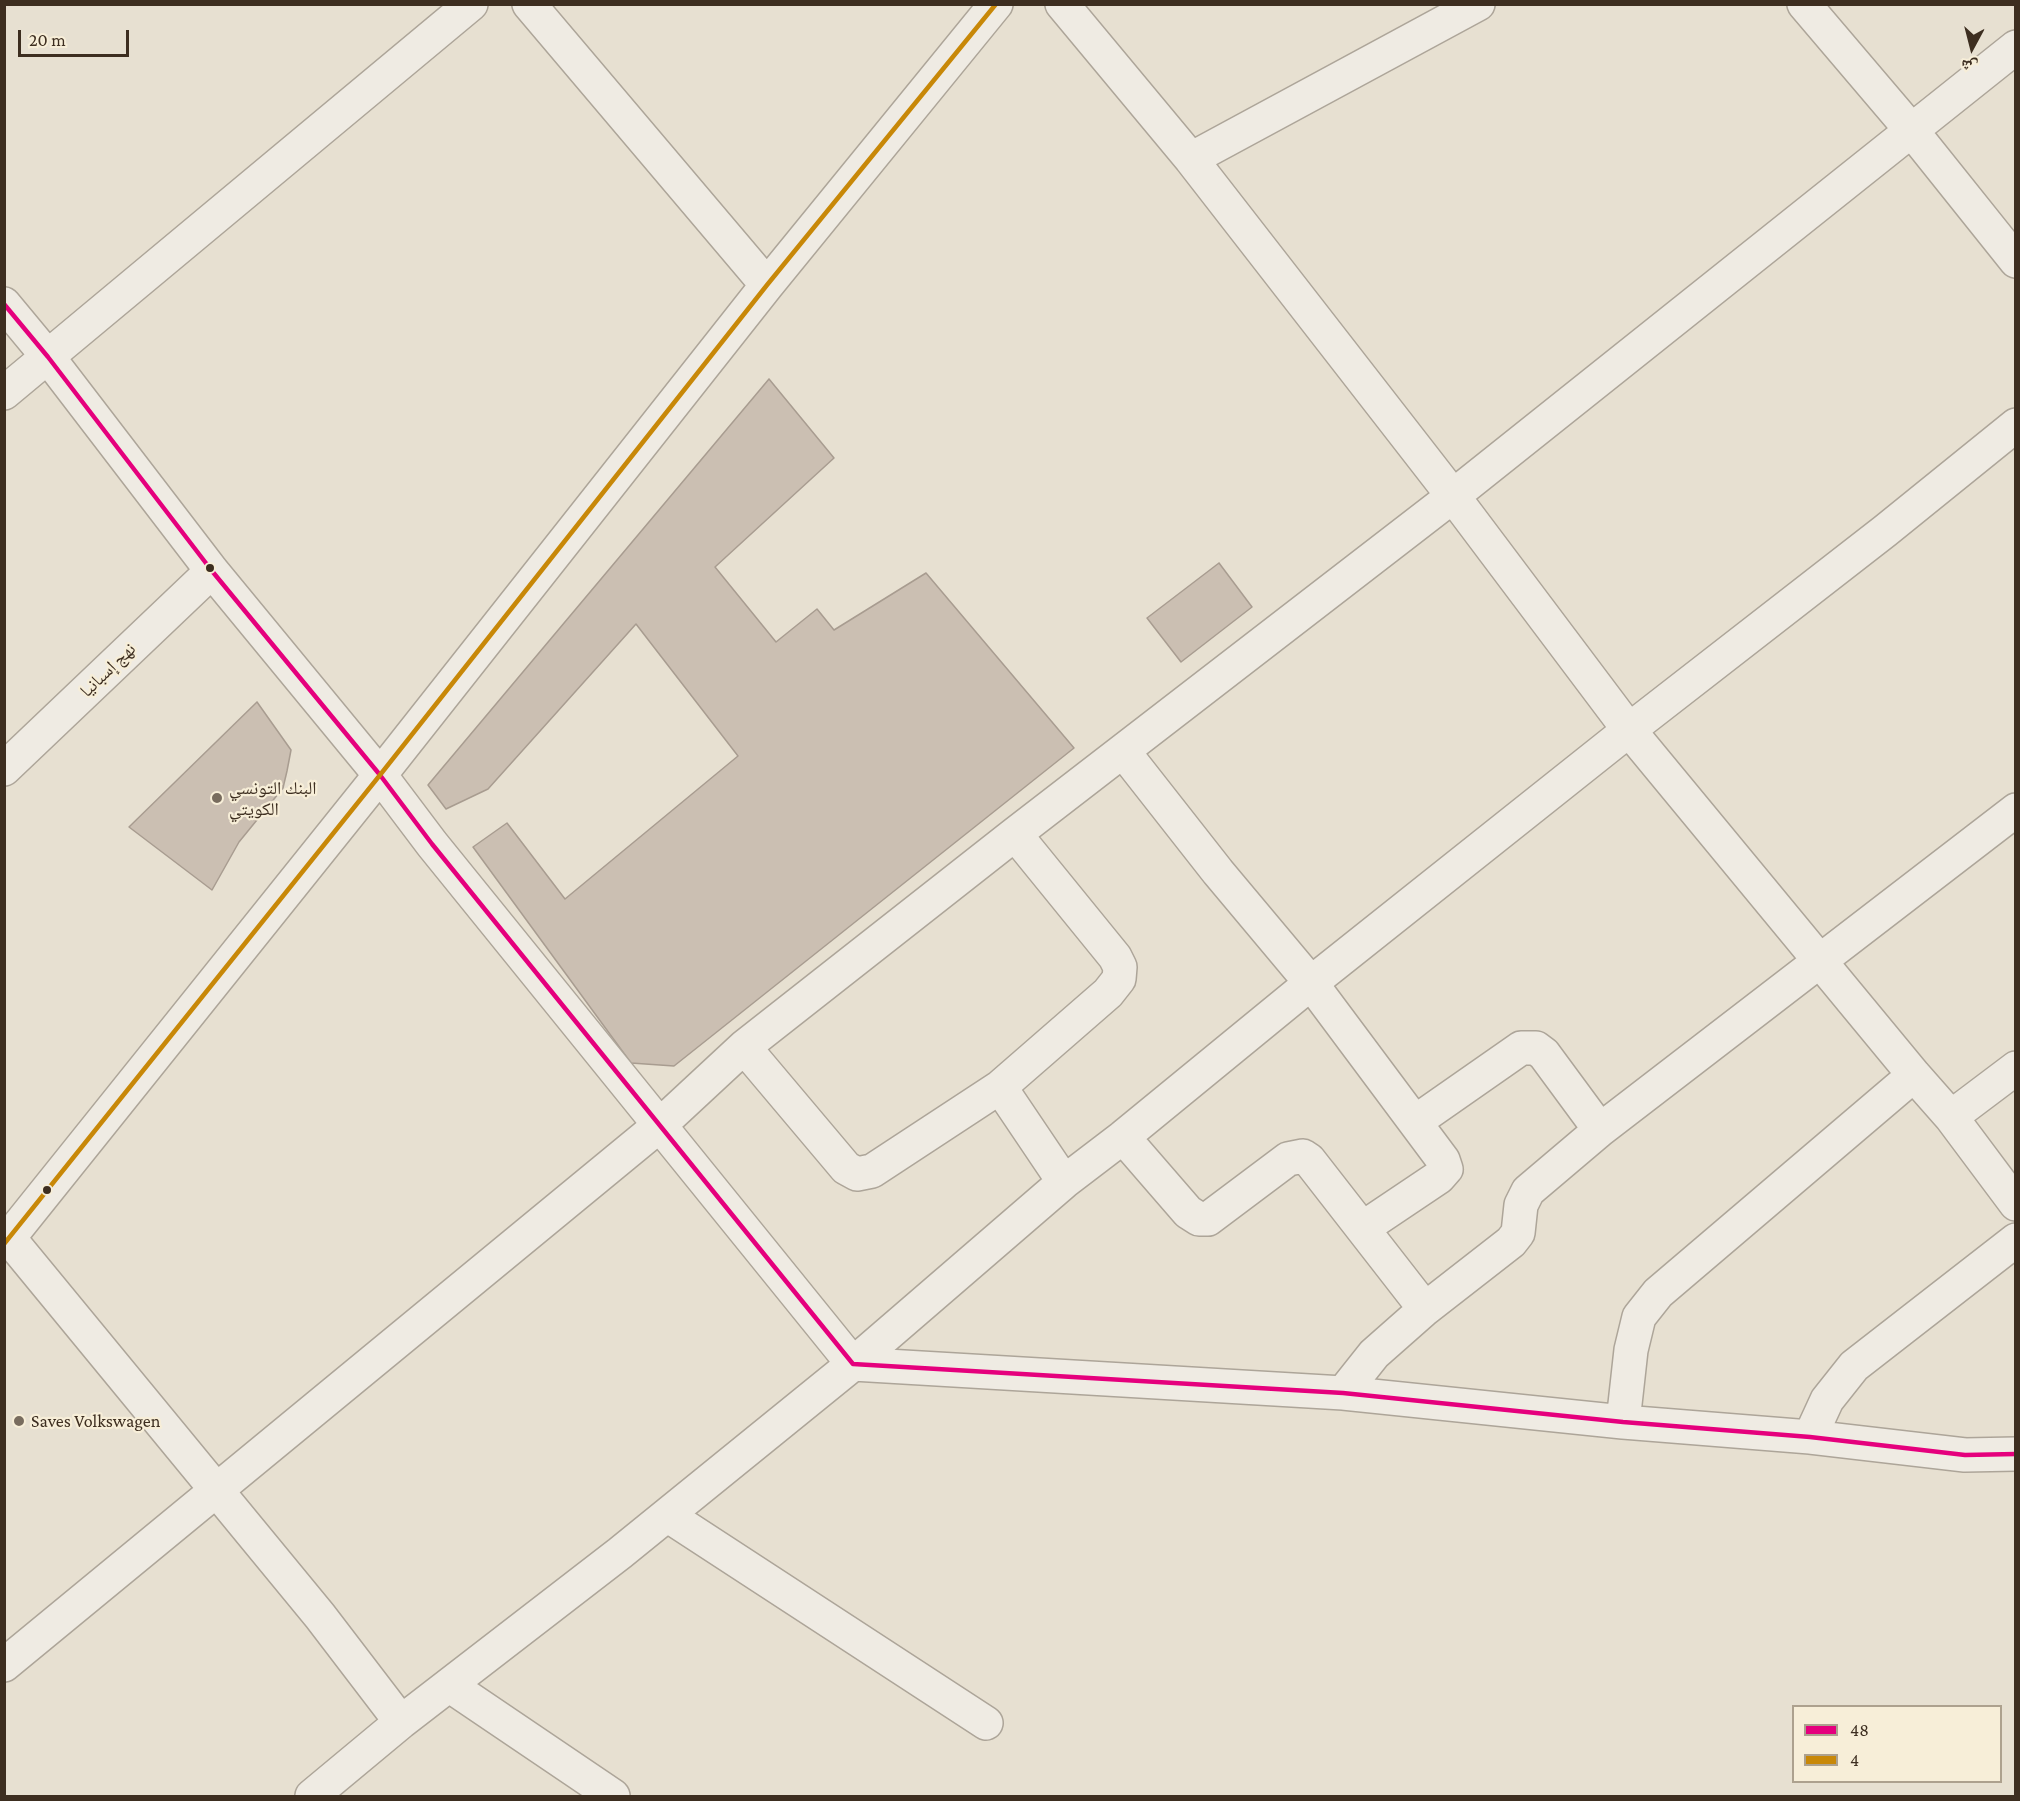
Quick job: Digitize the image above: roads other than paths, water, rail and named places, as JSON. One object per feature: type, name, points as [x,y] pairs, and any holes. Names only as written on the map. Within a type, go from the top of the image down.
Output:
[{"type":"street","points":[[4,393],[471,4]]},
{"type":"street","points":[[529,4],[767,285]]},
{"type":"street","points":[[400,1722],[320,1616],[6,1238],[380,775],[767,285],[996,4]]},
{"type":"street","points":[[1062,4],[1191,159],[1453,496],[1629,730],[1914,1076],[1951,1117],[2016,1204]]},
{"type":"street","points":[[1191,159],[1478,4]]},
{"type":"street","points":[[1804,4],[1912,131],[2016,261]]},
{"type":"street","points":[[4,1665],[660,1125],[744,1047],[1453,496],[2016,46]]},
{"type":"street","points":[[4,304],[48,357],[212,571],[380,775],[432,844],[853,1364],[1343,1393],[1623,1422],[1810,1437],[1965,1455],[2016,1454]]},
{"type":"street","points":[[312,1797],[400,1722],[668,1515],[853,1364],[1064,1182],[1123,1137],[1311,983],[1629,730],[1885,531],[2016,425]]},
{"type":"street","name":"نهج إسبانيا","points":[[4,769],[212,571]]},
{"type":"street","points":[[1123,751],[1218,872],[1311,983],[1443,1160],[1446,1169],[1439,1177],[1364,1228]]},
{"type":"street","points":[[1343,1393],[1374,1354],[1425,1309],[1511,1242],[1518,1233],[1521,1205],[1527,1191],[1600,1130],[2016,810]]},
{"type":"street","points":[[744,1047],[846,1168],[857,1174],[872,1171],[1000,1087],[1108,993],[1119,978],[1120,967],[1115,957],[1016,834]]},
{"type":"street","points":[[1414,1122],[1514,1052],[1521,1048],[1536,1048],[1544,1054],[1600,1130]]},
{"type":"street","points":[[1951,1117],[2016,1068]]},
{"type":"street","points":[[1623,1422],[1631,1350],[1639,1317],[1659,1293],[1914,1076]]},
{"type":"street","points":[[1000,1087],[1064,1182]]},
{"type":"street","points":[[1123,1137],[1188,1212],[1199,1220],[1208,1219],[1287,1159],[1303,1156],[1309,1160],[1364,1228],[1425,1309]]},
{"type":"street","points":[[1810,1437],[1827,1400],[1854,1366],[2016,1240]]},
{"type":"street","points":[[668,1515],[986,1723]]},
{"type":"street","points":[[449,1685],[613,1797]]},
{"type":"place","name":"البنك التونسي الكويتي","points":[[217,798]]},
{"type":"place","name":"Saves Volkswagen","points":[[19,1421]]}]
